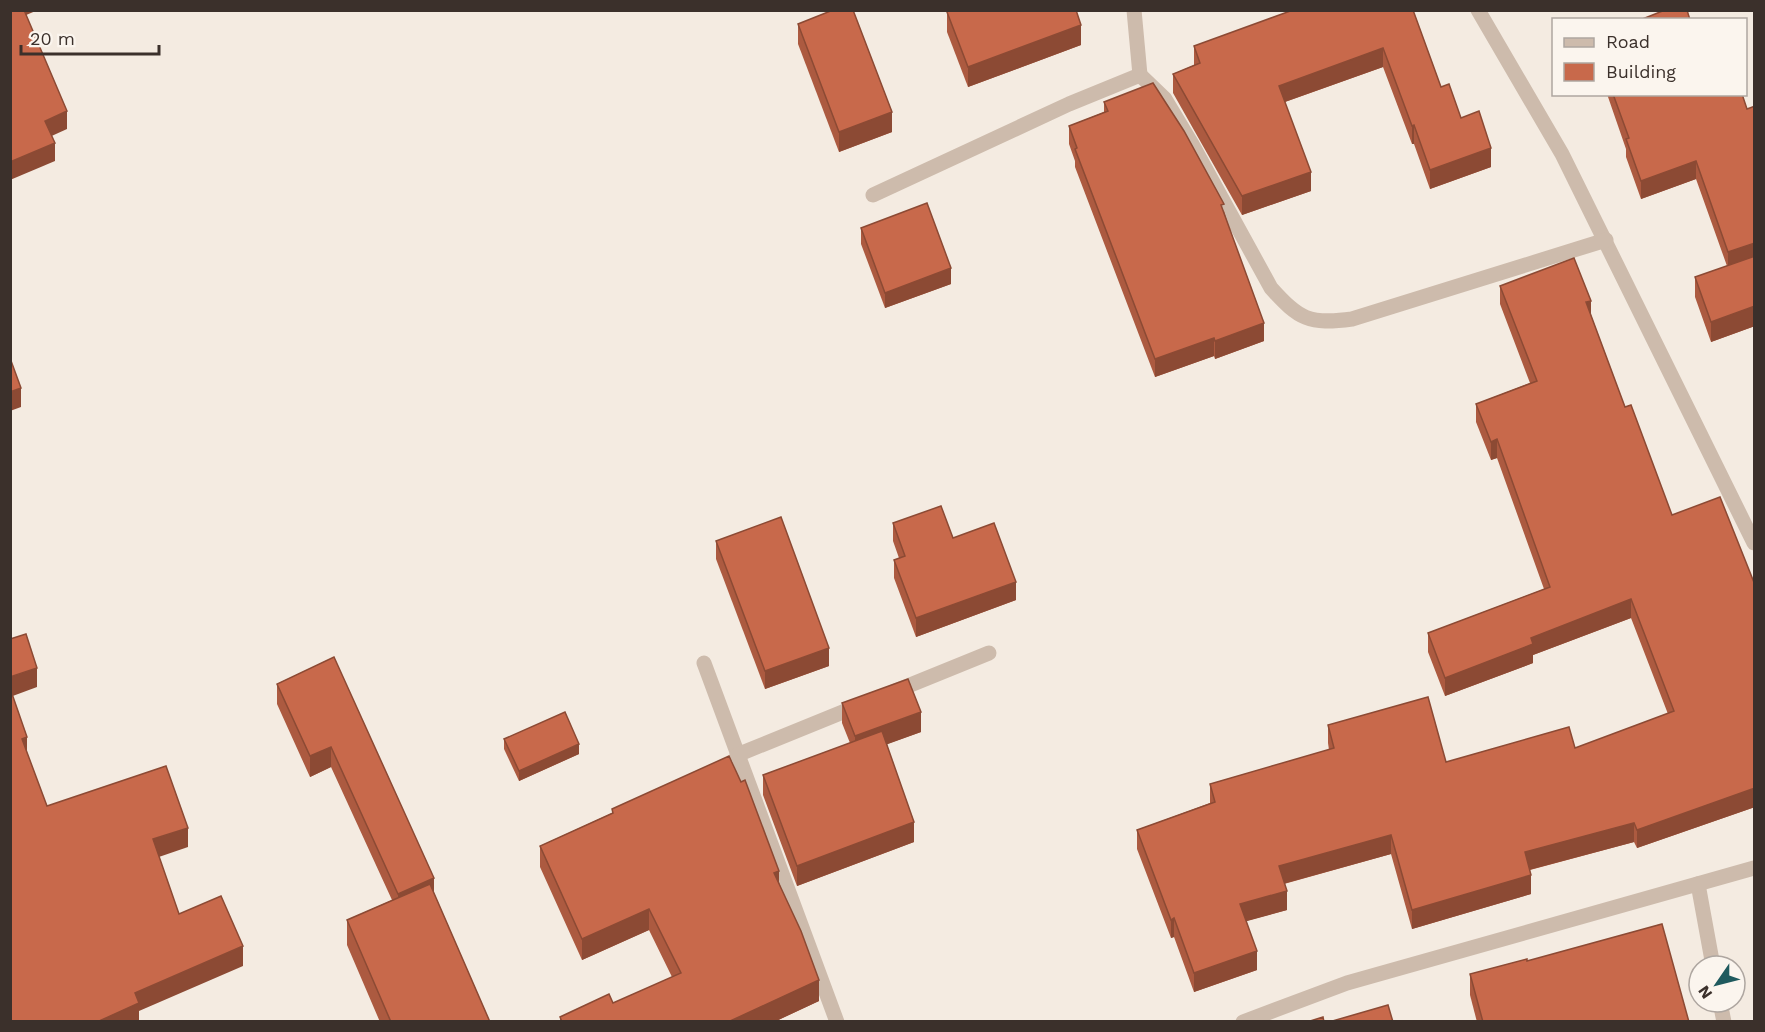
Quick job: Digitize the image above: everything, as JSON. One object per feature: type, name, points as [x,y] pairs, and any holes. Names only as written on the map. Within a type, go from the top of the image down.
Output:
[{"type":"street","points":[[1134,10],[1140,75],[1165,99],[1271,288],[1287,306],[1303,317],[1325,323],[1352,319],[1606,240]]},
{"type":"street","points":[[1479,10],[1562,154],[1755,543]]},
{"type":"street","points":[[873,195],[1069,104],[1140,75]]},
{"type":"street","points":[[737,755],[989,653]]},
{"type":"street","points":[[704,663],[837,1022]]},
{"type":"street","points":[[1248,1021],[1347,983],[1755,868]]},
{"type":"street","points":[[1698,884],[1711,954]]},
{"type":"building","points":[[10,10],[24,10],[67,111],[45,121],[55,143],[10,162]]},
{"type":"building","points":[[833,10],[853,10],[892,112],[839,132],[798,24]]},
{"type":"building","points":[[950,10],[1076,10],[1081,25],[968,67],[947,12]]},
{"type":"building","points":[[1293,10],[1413,10],[1441,87],[1449,84],[1461,118],[1479,111],[1491,148],[1430,170],[1383,48],[1279,86],[1311,172],[1242,196],[1173,74],[1200,63],[1194,46]]},
{"type":"building","points":[[1665,10],[1687,10],[1689,18],[1645,18]]},
{"type":"building","points":[[1153,83],[1184,131],[1224,204],[1221,205],[1264,323],[1155,359],[1075,149],[1077,148],[1069,126],[1108,111],[1104,102]]},
{"type":"building","points":[[1614,96],[1743,96],[1747,109],[1755,106],[1755,243],[1728,252],[1696,161],[1641,181],[1626,139],[1629,138]]},
{"type":"building","points":[[927,203],[951,268],[885,293],[861,228]]},
{"type":"building","points":[[1755,256],[1755,306],[1711,322],[1695,277]]},
{"type":"building","points":[[1574,258],[1591,301],[1586,302],[1625,407],[1631,405],[1672,515],[1720,497],[1755,585],[1755,788],[1637,830],[1634,823],[1525,852],[1531,875],[1412,910],[1391,835],[1279,866],[1287,891],[1240,904],[1257,951],[1194,973],[1137,830],[1215,802],[1210,784],[1334,748],[1328,725],[1428,697],[1446,762],[1569,727],[1575,748],[1674,711],[1631,599],[1531,638],[1533,644],[1445,678],[1428,633],[1550,587],[1497,439],[1491,442],[1476,404],[1537,381],[1500,286]]},
{"type":"building","points":[[10,358],[21,388],[10,392]]},
{"type":"building","points":[[941,506],[953,538],[994,523],[1016,582],[916,618],[894,560],[905,556],[893,523]]},
{"type":"building","points":[[781,517],[829,648],[765,671],[716,541]]},
{"type":"building","points":[[26,634],[37,668],[10,677],[10,639]]},
{"type":"building","points":[[334,657],[434,878],[398,894],[331,747],[310,756],[277,684]]},
{"type":"building","points":[[908,679],[921,712],[855,736],[842,703]]},
{"type":"building","points":[[10,688],[27,737],[22,739],[47,806],[166,766],[188,828],[153,839],[179,914],[221,896],[243,946],[135,993],[139,1003],[97,1022],[10,1022]]},
{"type":"building","points":[[565,712],[579,744],[519,771],[504,739]]},
{"type":"building","points":[[882,731],[914,822],[797,866],[763,775]]},
{"type":"building","points":[[729,756],[741,782],[745,780],[779,871],[774,873],[801,931],[819,980],[728,1022],[562,1022],[560,1017],[609,994],[613,1003],[681,973],[649,909],[582,939],[540,846],[613,813],[612,809]]},
{"type":"building","points":[[430,884],[490,1022],[391,1022],[347,920]]},
{"type":"building","points":[[1662,924],[1689,1022],[1483,1022],[1470,974]]},
{"type":"building","points":[[1388,1005],[1393,1022],[1329,1022]]},
{"type":"building","points":[[1323,1017],[1324,1022],[1307,1022]]}]
